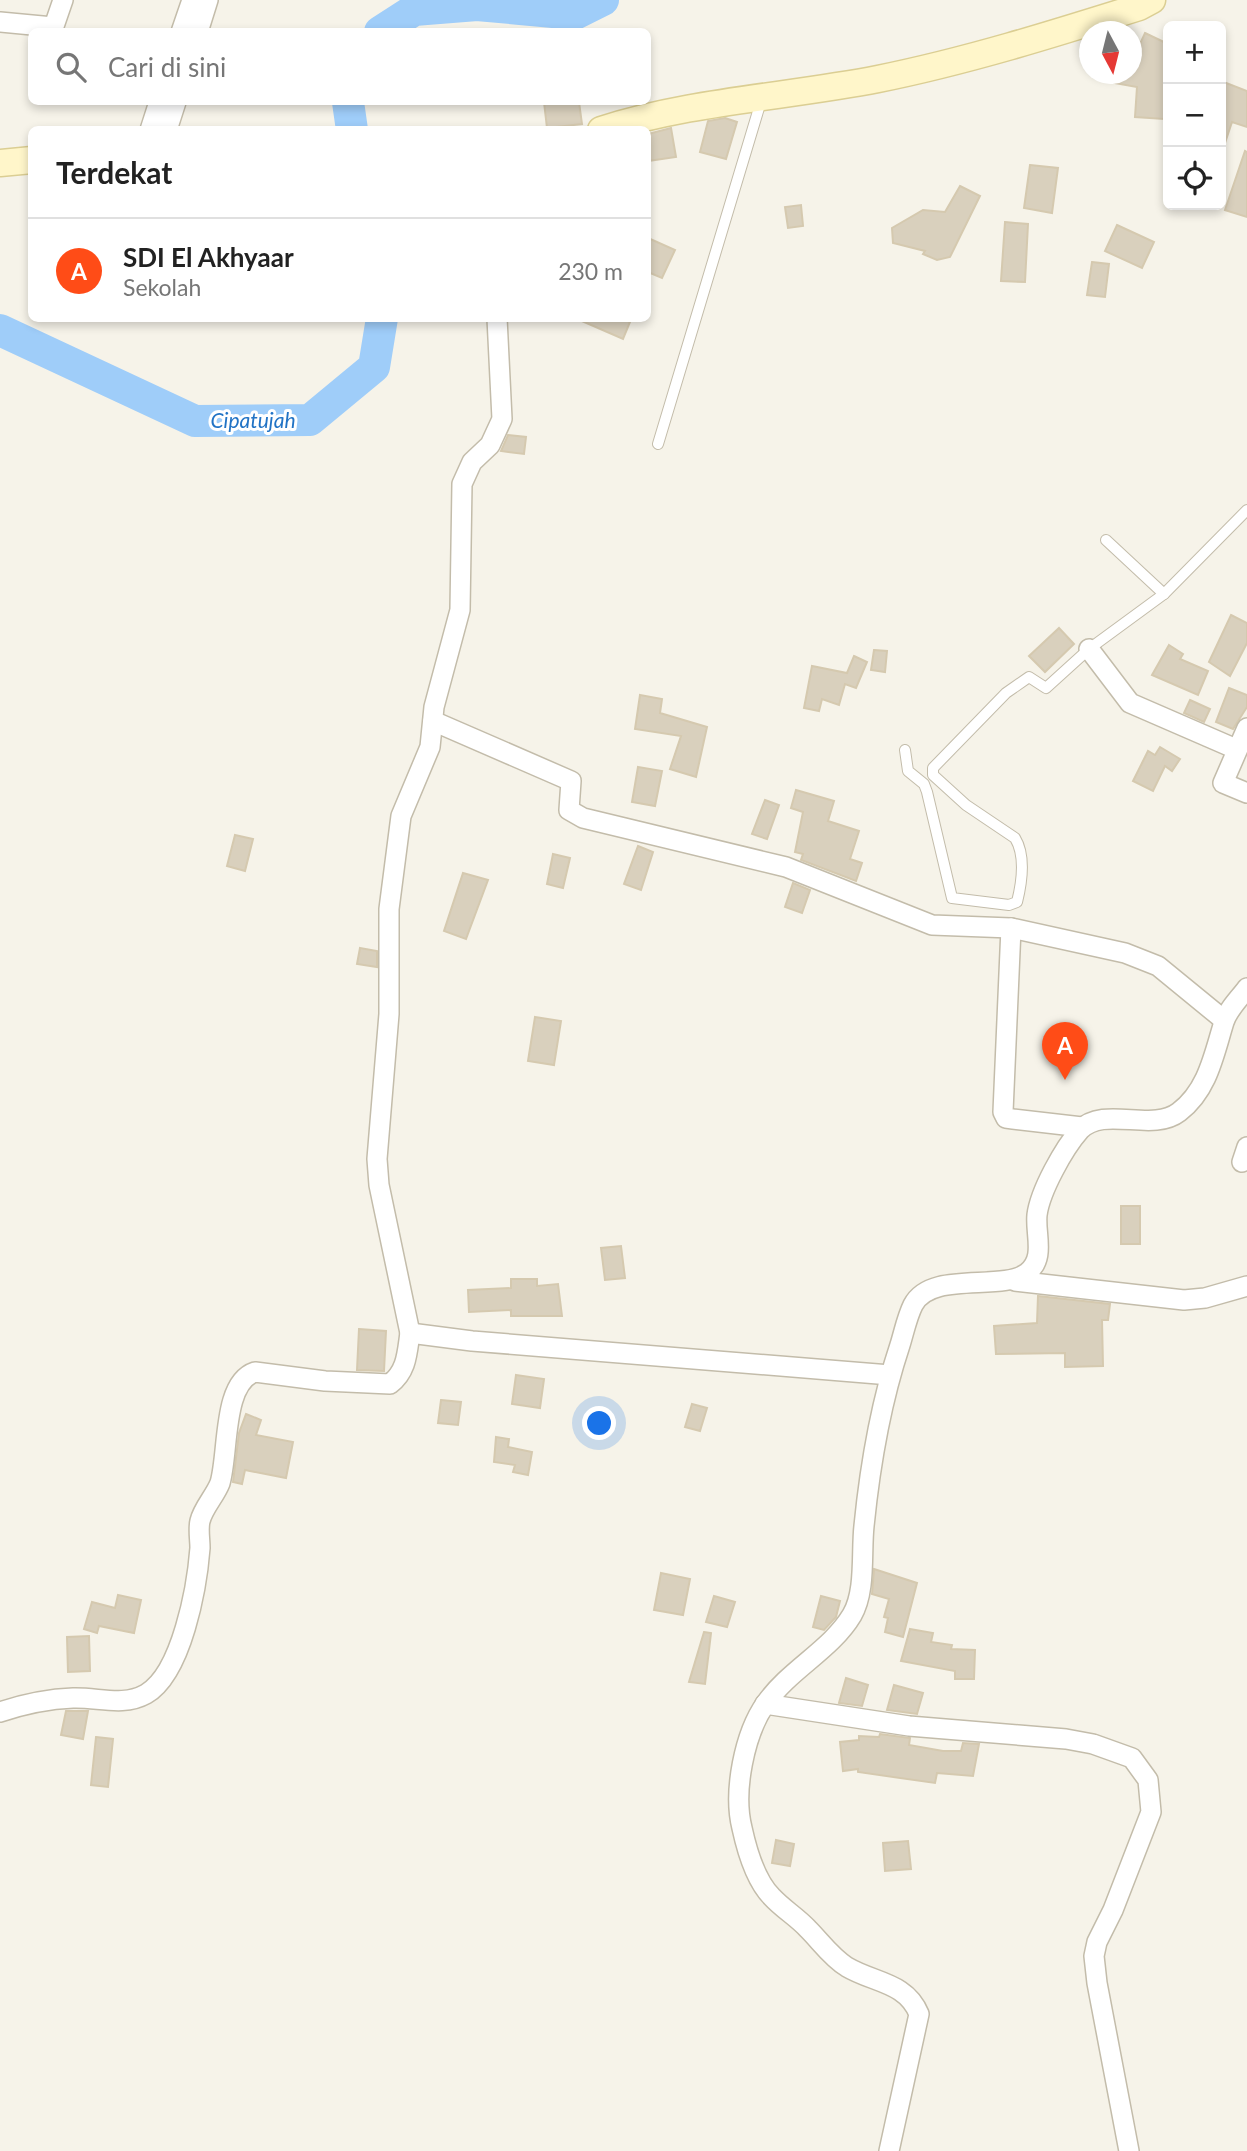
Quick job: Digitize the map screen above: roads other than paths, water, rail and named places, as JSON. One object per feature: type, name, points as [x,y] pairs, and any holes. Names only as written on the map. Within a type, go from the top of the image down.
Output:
[{"type":"street","points":[[53,28],[62,0]]},
{"type":"street","points":[[182,28],[191,0]]},
{"type":"street","points":[[199,28],[208,0]]},
{"type":"street","points":[[617,126],[684,109],[877,79],[990,54],[1139,7],[1152,0]]},
{"type":"street","points":[[0,22],[45,28]]},
{"type":"street","points":[[151,126],[158,105]]},
{"type":"street","points":[[168,126],[175,105]]},
{"type":"street","points":[[0,163],[28,160]]},
{"type":"street","points":[[0,1712],[28,1703],[72,1698],[119,1702],[147,1693],[167,1674],[181,1647],[200,1549],[200,1520],[221,1478],[238,1383],[246,1376],[255,1372],[326,1381],[390,1384],[400,1376],[406,1361],[410,1333],[379,1185],[378,1127],[389,1014],[392,945],[389,909],[401,816],[430,747],[433,721],[460,610],[462,484],[471,462],[490,445],[502,419],[497,322]]},
{"type":"street","points":[[1089,649],[1130,703],[1236,749]]},
{"type":"street","points":[[433,721],[571,781],[569,810],[583,818],[786,867],[932,925],[1011,928],[1125,953],[1158,966],[1224,1020]]},
{"type":"street","points":[[1247,728],[1223,783],[1247,793]]},
{"type":"street","points":[[1011,928],[1003,1112],[1006,1118],[1082,1127],[1108,1119],[1168,1119],[1181,1111],[1206,1078],[1220,1041],[1224,1020],[1247,988]]},
{"type":"street","points":[[1015,1281],[1032,1270],[1039,1255],[1037,1214],[1053,1171],[1082,1127]]},
{"type":"street","points":[[889,2151],[919,2014],[907,1993],[858,1973],[837,1960],[793,1913],[769,1894],[757,1871],[742,1829],[737,1794],[750,1742],[765,1704],[837,1635],[856,1607],[866,1507],[890,1375],[912,1306],[919,1296],[976,1280],[1015,1281],[1184,1300],[1205,1298],[1247,1286]]},
{"type":"street","points":[[410,1333],[472,1341],[890,1375]]},
{"type":"street","points":[[765,1704],[909,1726],[1066,1739],[1093,1744],[1132,1758],[1141,1769],[1148,1780],[1151,1812],[1094,1955],[1129,2151]]},
{"type":"lane","points":[[658,444],[762,98]]},
{"type":"lane","points":[[905,750],[908,771],[924,784],[927,792],[952,898],[1009,905],[1017,902],[1022,862],[1020,846],[1015,838],[966,805],[933,775],[933,768],[1006,693],[1029,677],[1046,688],[1089,649],[1164,594],[1247,510]]},
{"type":"lane","points":[[1106,541],[1164,594]]},
{"type":"waterway","name":"Cipatujah","points":[[386,28],[414,10],[477,5],[575,14],[603,0]]},
{"type":"waterway","name":"Cipatujah","points":[[348,105],[351,126]]},
{"type":"waterway","name":"Cipatujah","points":[[0,330],[195,421],[310,420],[374,367],[381,322]]},
{"type":"place","name":"SDI El Akhyaar","points":[[1065,1080]]}]
